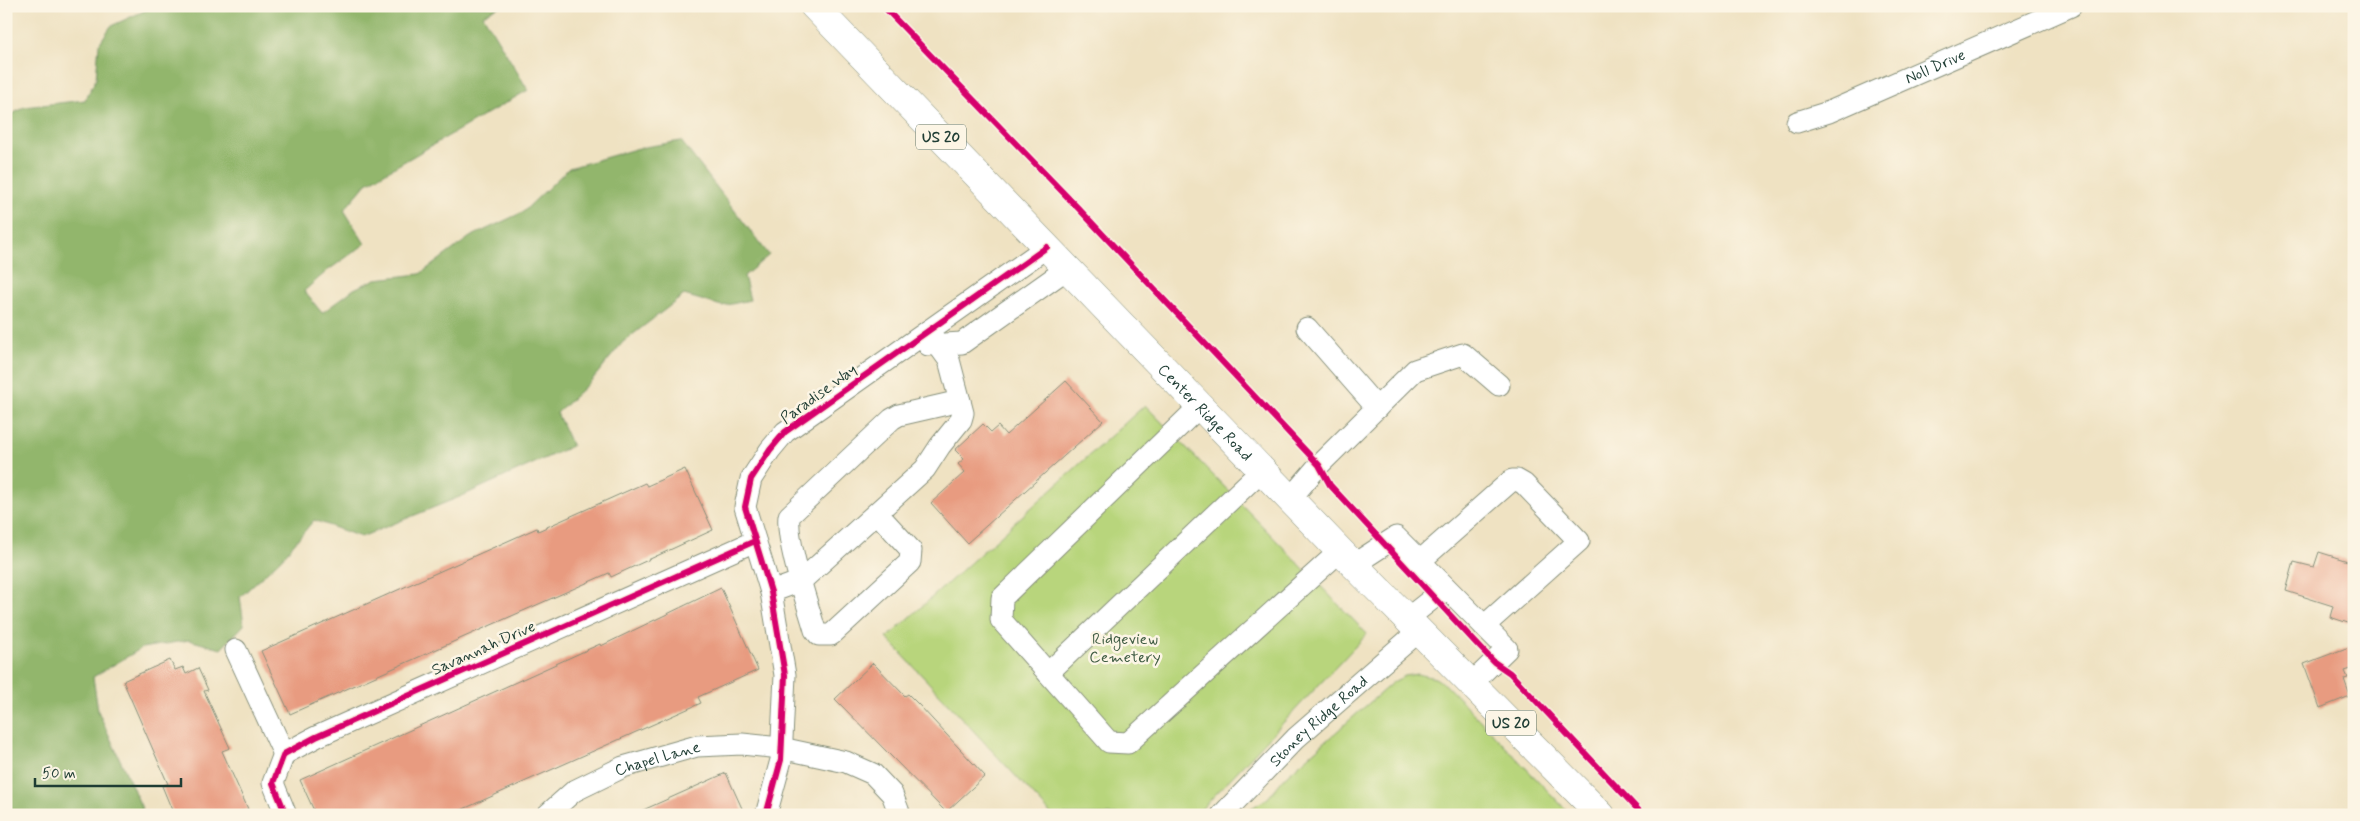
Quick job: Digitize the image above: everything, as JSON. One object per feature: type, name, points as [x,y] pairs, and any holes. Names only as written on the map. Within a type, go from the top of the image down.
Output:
[{"type":"main road","name":"Center Ridge Road","points":[[814,6],[1346,558],[1414,624],[1601,815]]},
{"type":"street","name":"Noll Drive","points":[[1797,122],[1829,112],[2071,6]]},
{"type":"street","name":"Paradise Way","points":[[766,815],[781,760],[785,675],[771,592],[746,507],[751,479],[770,450],[785,432],[905,347],[934,338],[1047,247]]},
{"type":"street","points":[[934,338],[962,343],[1068,268]]},
{"type":"street","points":[[1307,328],[1377,408]]},
{"type":"street","points":[[771,592],[802,581],[931,462],[940,446],[962,420],[963,412],[949,360],[934,338]]},
{"type":"street","points":[[1290,499],[1319,465],[1415,370],[1463,354],[1499,385]]},
{"type":"street","points":[[877,513],[911,550],[910,562],[830,635],[819,635],[815,630],[789,530],[789,516],[793,510],[892,419],[899,415],[960,400]]},
{"type":"street","points":[[1200,406],[1002,598],[1001,620],[1109,742],[1128,742],[1346,558],[1396,537],[1507,649],[1472,683]]},
{"type":"street","points":[[1048,673],[1262,470]]},
{"type":"street","points":[[1420,561],[1512,480],[1518,480],[1524,484],[1579,541],[1484,626]]},
{"type":"street","name":"Savannah Drive","points":[[284,754],[316,737],[755,541]]},
{"type":"street","name":"Stoney Ridge Road","points":[[1222,815],[1296,738],[1414,624],[1446,588]]},
{"type":"street","points":[[236,650],[284,754],[272,783],[286,815]]},
{"type":"street","name":"Chapel Lane","points":[[547,815],[574,791],[623,767],[697,746],[742,744],[782,748],[846,762],[873,774],[892,794],[900,815]]},
{"type":"green space","points":[[155,6],[500,6],[483,15],[528,90],[367,183],[344,210],[365,244],[327,271],[304,291],[322,313],[354,289],[376,279],[420,274],[470,237],[523,212],[569,168],[639,148],[681,141],[769,255],[744,276],[750,300],[722,306],[684,295],[623,342],[592,380],[557,413],[572,446],[462,496],[361,537],[314,520],[281,559],[240,597],[244,625],[221,649],[189,640],[142,648],[93,677],[98,711],[145,815],[6,815],[6,118],[24,107],[85,100],[96,79],[99,44],[111,26]]},
{"type":"green space","name":"Ridgeview Cemetery","points":[[1145,405],[1367,634],[1196,815],[1052,815],[887,638]]},
{"type":"green space","points":[[1417,674],[1435,678],[1446,685],[1571,815],[1240,815],[1268,798],[1285,777],[1393,682],[1405,676]]},
{"type":"building","points":[[1066,381],[1103,421],[967,543],[931,503],[965,472],[958,464],[964,459],[955,450],[983,424],[991,432],[998,426],[1006,435]]},
{"type":"building","points":[[685,469],[713,530],[611,577],[609,573],[290,714],[261,651],[537,528],[538,531],[645,483],[647,486]]},
{"type":"building","points":[[2319,552],[2354,563],[2354,614],[2351,613],[2348,623],[2330,617],[2333,606],[2286,591],[2294,562],[2314,567]]},
{"type":"building","points":[[721,588],[758,670],[698,697],[701,703],[450,815],[316,815],[300,780],[600,644],[601,646]]},
{"type":"building","points":[[2349,647],[2354,658],[2354,668],[2345,671],[2348,678],[2344,679],[2350,696],[2320,708],[2304,664]]},
{"type":"building","points":[[170,660],[175,670],[183,667],[186,674],[198,668],[208,690],[204,691],[230,748],[222,751],[248,809],[234,815],[174,815],[162,786],[168,784],[123,681]]},
{"type":"building","points":[[873,663],[905,696],[908,694],[920,706],[985,776],[946,812],[835,699]]},
{"type":"building","points":[[726,773],[745,815],[632,815]]},
{"type":"cycle path","points":[[883,6],[1079,209],[1319,465],[1330,485],[1475,642],[1494,662],[1510,673],[1643,815]]},
{"type":"cycle path","points":[[766,815],[781,760],[785,675],[771,592],[745,507],[751,479],[770,450],[785,432],[1047,247]]},
{"type":"cycle path","points":[[286,815],[273,783],[284,754],[316,737],[755,541]]}]
